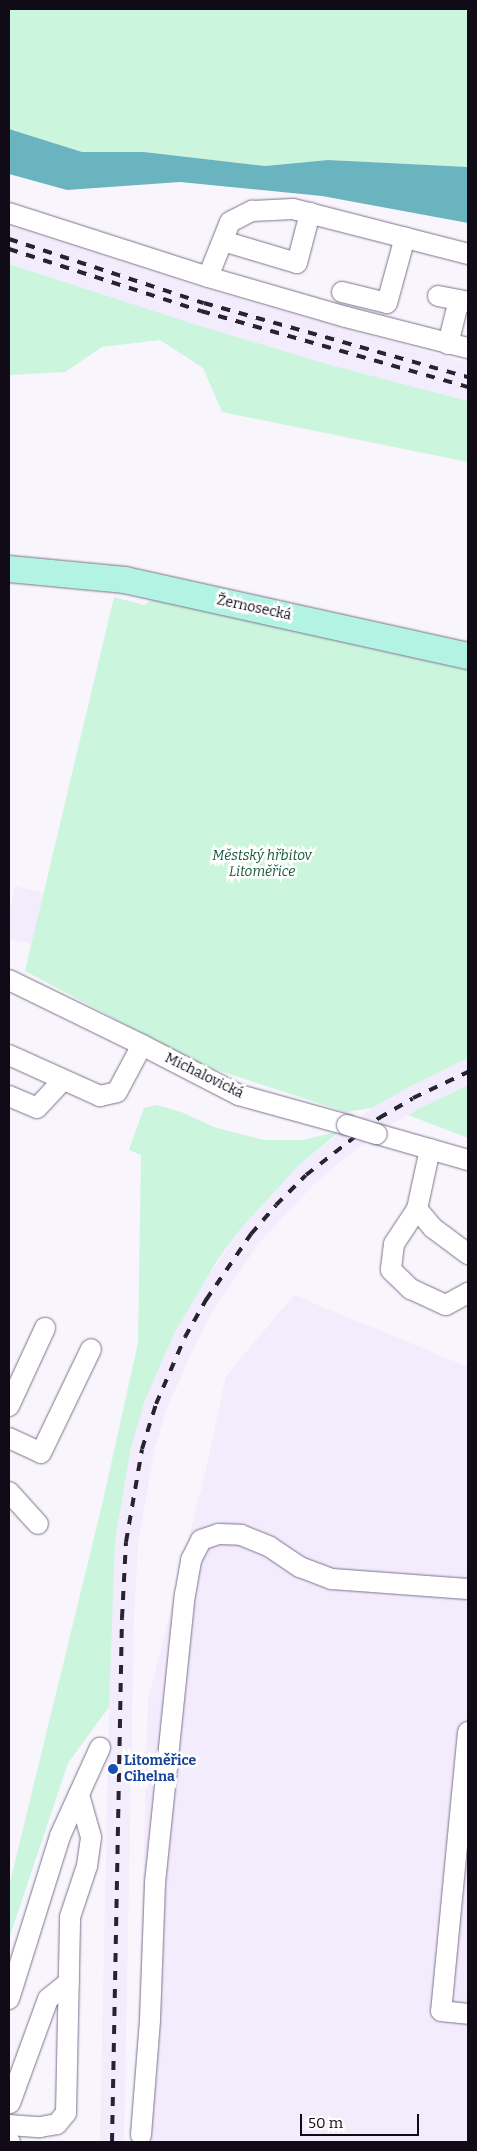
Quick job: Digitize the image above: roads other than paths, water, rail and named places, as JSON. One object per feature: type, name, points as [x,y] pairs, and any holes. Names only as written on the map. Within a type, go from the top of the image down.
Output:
[{"type":"main road","name":"Žernosecká","points":[[9,569],[38,570],[125,580],[468,656]]},
{"type":"street","points":[[208,277],[230,222],[252,211],[294,209],[468,254]]},
{"type":"street","points":[[9,213],[208,277],[468,348]]},
{"type":"street","points":[[223,241],[296,263],[310,213]]},
{"type":"street","points":[[342,292],[387,303],[404,237]]},
{"type":"street","points":[[438,296],[464,301],[448,344]]},
{"type":"street","name":"Michalovická","points":[[9,980],[239,1095],[468,1160]]},
{"type":"street","points":[[9,1055],[100,1096],[117,1092],[142,1045]]},
{"type":"street","points":[[9,1096],[37,1108],[63,1080]]},
{"type":"street","points":[[430,1150],[417,1209],[394,1244],[391,1270],[411,1289],[446,1305],[468,1292]]},
{"type":"street","points":[[417,1209],[433,1228],[468,1254]]},
{"type":"street","points":[[9,1406],[45,1328]]},
{"type":"street","points":[[9,1438],[40,1453],[91,1349]]},
{"type":"street","points":[[9,1492],[38,1524]]},
{"type":"street","points":[[141,2135],[150,2020],[155,1883],[185,1594],[191,1560],[201,1540],[218,1534],[240,1535],[270,1547],[300,1566],[332,1579],[468,1589]]},
{"type":"street","points":[[468,1732],[441,2011],[468,2014]]},
{"type":"street","points":[[9,1999],[60,1836],[100,1748]]},
{"type":"street","points":[[9,2125],[40,2128],[57,2124],[66,2113],[70,1917],[87,1866],[91,1837],[79,1795]]},
{"type":"street","points":[[10,2103],[48,1999],[69,1982]]},
{"type":"water","points":[[9,129],[82,152],[144,152],[265,166],[328,160],[468,167],[468,223],[322,196],[180,182],[67,190],[9,174]]},
{"type":"railway","points":[[9,239],[204,303],[468,377]]},
{"type":"railway","points":[[9,249],[201,311],[468,387]]},
{"type":"railway","points":[[112,2142],[122,1618],[126,1542],[142,1449],[156,1404],[185,1337],[206,1300],[251,1234],[276,1205],[306,1175],[379,1118],[413,1098],[468,1072]]},
{"type":"place","name":"Litoměřice Cihelna","points":[[113,1769]]},
{"type":"park label","name":"Městský hřbitov Litoměřice","points":[[262,864]]}]
